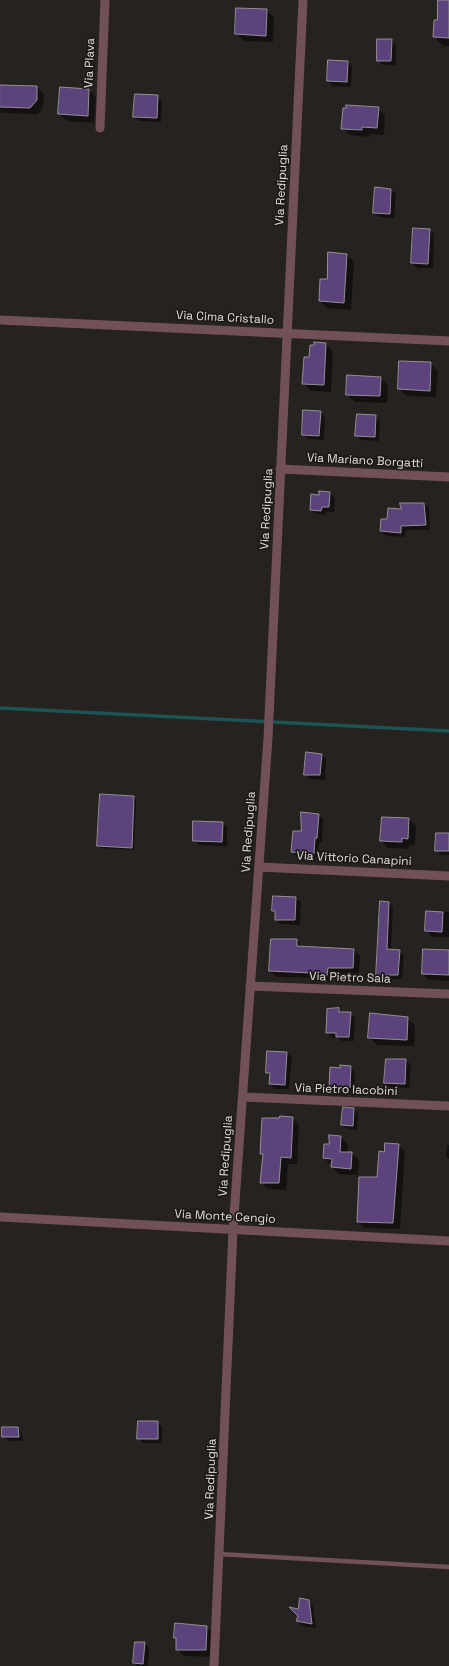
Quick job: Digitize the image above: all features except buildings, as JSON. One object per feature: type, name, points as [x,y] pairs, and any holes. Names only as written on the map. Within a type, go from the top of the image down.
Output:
[{"type":"street","name":"Via Plava","points":[[100,128],[105,0]]},
{"type":"street","name":"Via Redipuglia","points":[[214,1666],[233,1230],[268,738],[303,0]]},
{"type":"street","name":"Via Cima Cristallo","points":[[0,320],[449,341]]},
{"type":"street","name":"Via Mariano Borgatti","points":[[280,469],[449,477]]},
{"type":"street","name":"Via Vittorio Canapini","points":[[259,867],[449,876]]},
{"type":"street","name":"Via Pietro Sala","points":[[250,986],[449,994]]},
{"type":"street","name":"Via Pietro Iacobini","points":[[242,1097],[449,1106]]},
{"type":"street","name":"Via Monte Cengio","points":[[0,1217],[449,1241]]},
{"type":"lane","points":[[219,1554],[449,1567]]},
{"type":"waterway","points":[[0,708],[449,731]]}]
